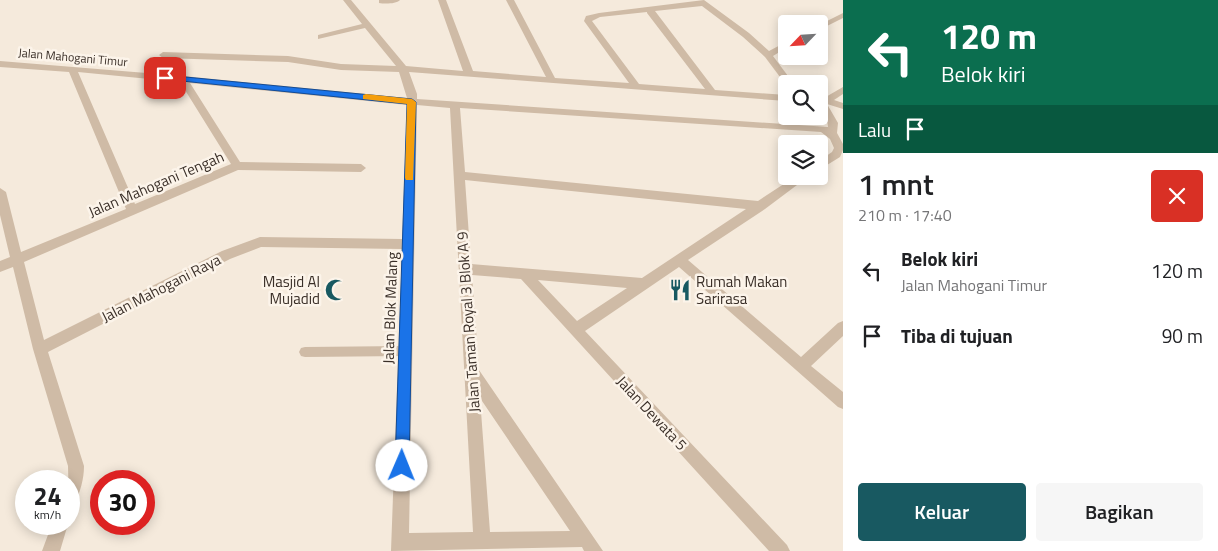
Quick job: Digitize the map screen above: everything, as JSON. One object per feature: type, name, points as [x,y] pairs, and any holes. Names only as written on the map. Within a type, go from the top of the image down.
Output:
[{"type":"street","points":[[347,0],[405,73]]},
{"type":"street","points":[[382,2],[396,0]]},
{"type":"street","points":[[442,0],[470,74]]},
{"type":"street","points":[[510,0],[552,80]]},
{"type":"street","points":[[637,88],[588,21],[592,16],[701,2],[746,35],[768,55],[783,75]]},
{"type":"street","points":[[650,10],[712,92]]},
{"type":"street","points":[[828,23],[843,15]]},
{"type":"street","points":[[321,36],[368,25]]},
{"type":"street","points":[[768,55],[778,49]]},
{"type":"street","points":[[162,55],[288,60],[405,73],[470,74],[778,97]]},
{"type":"street","name":"Jalan Mahogani Timur","points":[[0,64],[412,98],[455,104],[816,128],[832,133]]},
{"type":"street","points":[[72,69],[132,210]]},
{"type":"street","name":"Jalan Blok Malang","points":[[400,546],[412,98],[405,73]]},
{"type":"street","points":[[183,79],[237,166]]},
{"type":"street","points":[[828,99],[843,90]]},
{"type":"street","points":[[828,103],[843,106]]},
{"type":"street","name":"Jalan Taman Royal 3 Blok A 9","points":[[455,104],[482,540]]},
{"type":"street","points":[[828,114],[831,120],[832,133],[838,140],[840,148],[836,154],[828,160]]},
{"type":"street","name":"Jalan Mahogani Tengah","points":[[0,267],[237,166],[361,168]]},
{"type":"street","points":[[459,175],[761,206]]},
{"type":"street","points":[[575,330],[791,185]]},
{"type":"street","points":[[0,192],[40,350],[76,470]]},
{"type":"street","name":"Jalan Mahogani Raya","points":[[40,350],[226,254],[260,242],[408,244]]},
{"type":"street","points":[[679,260],[843,402]]},
{"type":"street","points":[[465,270],[645,284]]},
{"type":"street","name":"Jalan Dewata 5","points":[[524,274],[781,551]]},
{"type":"street","points":[[801,366],[843,327]]},
{"type":"street","points":[[472,373],[589,545]]},
{"type":"street","points":[[51,551],[56,535]]},
{"type":"street","points":[[400,546],[482,540],[589,545]]},
{"type":"lane","points":[[304,352],[405,351]]},
{"type":"slow traffic","points":[[366,97],[412,102],[410,178]]},
{"type":"place","name":"Masjid Al Mujadid","points":[[336,290]]},
{"type":"place","name":"Rumah Makan Sarirasa","points":[[680,290]]},
{"type":"route","points":[[165,78],[412,102],[402,466]]}]
